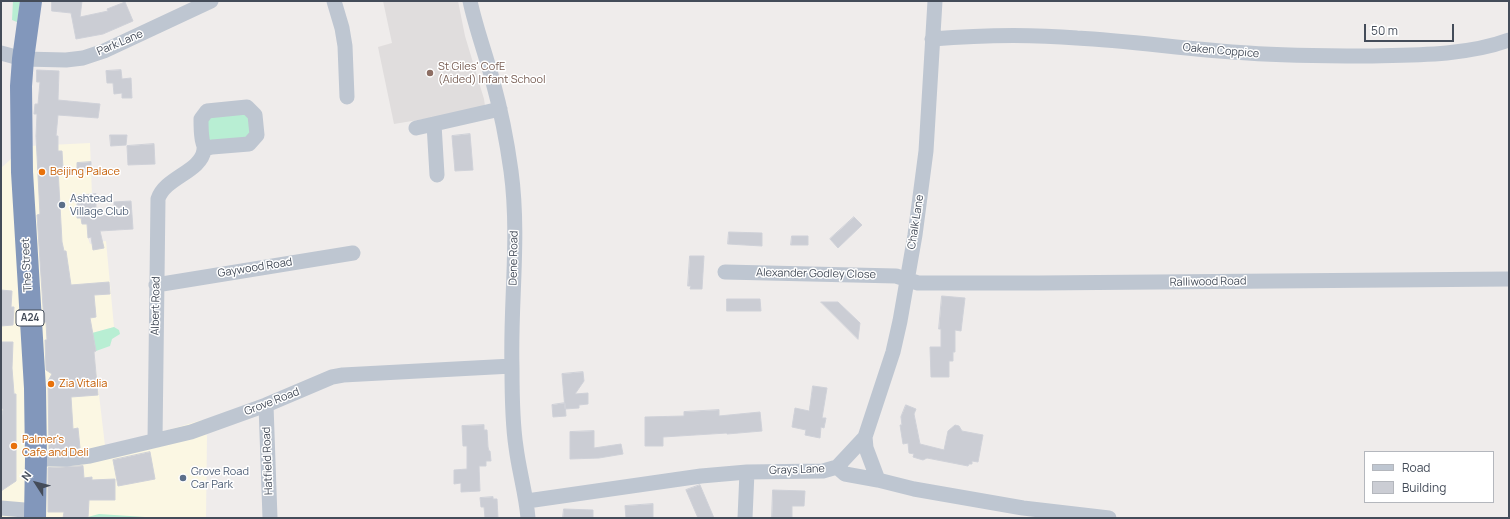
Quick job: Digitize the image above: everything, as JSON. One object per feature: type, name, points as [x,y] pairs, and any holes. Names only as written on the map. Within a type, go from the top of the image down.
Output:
[{"type":"highway","name":"A24","points":[[23,59],[31,1]]},
{"type":"highway","name":"The Street","points":[[23,59],[21,86],[22,172],[35,388],[36,514]]},
{"type":"street","name":"Park Lane","points":[[1,53],[23,59],[66,60],[90,56],[104,51],[211,1]]},
{"type":"street","points":[[334,1],[342,28],[345,46],[347,97]]},
{"type":"street","name":"Dene Road","points":[[470,1],[476,26],[494,83],[511,171],[514,241],[512,366],[515,445],[527,501],[528,518]]},
{"type":"street","name":"Chalk Lane","points":[[837,467],[865,437],[893,352],[900,321],[915,235],[926,151],[935,1]]},
{"type":"street","name":"Oaken Coppice","points":[[932,38],[1026,36],[1077,38],[1247,53],[1315,56],[1382,56],[1450,52],[1497,44],[1509,40]]},
{"type":"street","points":[[416,128],[500,108]]},
{"type":"street","points":[[434,124],[437,175]]},
{"type":"street","name":"Albert Road","points":[[155,440],[158,199],[163,188],[196,165],[201,158],[204,149]]},
{"type":"street","name":"Gaywood Road","points":[[156,285],[353,253]]},
{"type":"street","name":"Alexander Godley Close","points":[[725,272],[896,276],[906,280]]},
{"type":"street","name":"Ralliwood Road","points":[[906,280],[918,283],[1039,284],[1509,279]]},
{"type":"street","name":"Grove Road","points":[[36,459],[90,456],[190,432],[266,405],[332,377],[343,375],[512,366]]},
{"type":"street","name":"Hatfield Road","points":[[266,405],[270,518]]},
{"type":"street","points":[[865,437],[866,448],[878,480]]},
{"type":"street","name":"Grays Lane","points":[[527,501],[700,476],[747,472],[823,471],[837,467],[845,474],[914,489],[1023,508],[1110,518]]},
{"type":"street","points":[[745,518],[747,472]]},
{"type":"street","points":[[1,508],[36,514]]},
{"type":"shaded area","name":"St Giles' CofE (Aided) Infant School","points":[[383,1],[458,1],[465,36],[485,106],[442,116],[394,124],[378,47],[392,43]]},
{"type":"shaded area","points":[[90,143],[92,196],[96,196],[96,217],[87,218],[88,238],[90,244],[106,241],[114,327],[92,333],[96,351],[94,352],[105,446],[148,436],[202,420],[207,436],[206,518],[1,518],[1,168],[10,160],[14,153],[29,146]]},
{"type":"green space","points":[[13,1],[20,1],[17,22],[12,20]]},
{"type":"green space","points":[[245,113],[252,119],[253,132],[246,140],[208,143],[204,122],[210,115]]},
{"type":"green space","points":[[114,327],[119,330],[120,334],[112,339],[110,346],[96,351],[92,333]]},
{"type":"green space","points":[[99,514],[145,517],[145,518],[84,518]]},
{"type":"building","points":[[52,1],[82,1],[80,17],[108,11],[107,9],[125,2],[133,21],[103,34],[76,39],[71,13],[52,11]]},
{"type":"building","points":[[37,70],[59,71],[58,100],[100,104],[98,118],[58,115],[56,136],[58,136],[58,151],[62,151],[63,168],[58,169],[62,242],[64,251],[66,251],[71,285],[109,282],[110,294],[94,295],[96,317],[90,318],[96,351],[94,352],[98,395],[71,397],[73,429],[78,428],[80,448],[65,450],[49,450],[48,381],[52,374],[46,370],[46,322],[44,322],[37,215],[40,214],[36,136],[37,114],[34,114],[35,104],[38,104],[40,82],[37,82]]},
{"type":"building","points":[[121,70],[122,79],[131,78],[132,98],[122,98],[122,93],[114,94],[113,83],[107,83],[106,71]]},
{"type":"building","points":[[470,134],[473,170],[455,171],[452,136]]},
{"type":"building","points":[[110,135],[127,135],[126,145],[111,146]]},
{"type":"building","points":[[154,144],[155,164],[128,165],[127,146]]},
{"type":"building","points":[[91,162],[91,172],[77,173],[77,163]]},
{"type":"building","points":[[96,194],[96,217],[114,214],[114,202],[131,201],[133,229],[100,231],[104,248],[93,250],[91,237],[88,238],[87,224],[82,224],[81,218],[77,218],[77,196]]},
{"type":"building","points":[[854,217],[862,225],[838,248],[830,239]]},
{"type":"building","points":[[729,232],[762,233],[762,246],[728,244]]},
{"type":"building","points":[[792,236],[808,236],[808,245],[791,245]]},
{"type":"building","points":[[690,256],[704,256],[702,289],[690,289],[691,286],[688,286]]},
{"type":"building","points":[[1,290],[12,291],[11,307],[14,307],[13,325],[1,326]]},
{"type":"building","points":[[942,296],[965,298],[961,331],[955,330],[955,352],[953,352],[953,361],[949,361],[949,377],[931,377],[930,347],[941,347],[941,329],[939,329]]},
{"type":"building","points":[[727,299],[760,299],[761,311],[727,311]]},
{"type":"building","points":[[821,302],[838,302],[860,323],[858,339]]},
{"type":"building","points":[[1,342],[13,342],[12,368],[14,394],[16,394],[16,481],[1,491],[1,421],[3,409],[1,407]]},
{"type":"building","points":[[583,372],[584,381],[575,394],[588,393],[588,404],[579,405],[579,408],[565,409],[562,374]]},
{"type":"building","points":[[813,386],[827,388],[822,418],[826,418],[824,428],[821,427],[820,438],[805,435],[806,430],[792,427],[795,408],[809,411]]},
{"type":"building","points":[[565,403],[566,416],[553,417],[552,405]]},
{"type":"building","points":[[906,405],[916,409],[914,414],[920,444],[944,450],[948,431],[955,425],[959,426],[962,431],[983,435],[978,462],[972,461],[972,464],[969,464],[968,466],[927,458],[923,460],[913,457],[914,454],[909,453],[908,443],[903,444],[900,425],[902,425],[901,417]]},
{"type":"building","points":[[719,410],[719,416],[760,412],[762,431],[663,437],[663,446],[645,446],[645,417],[684,416],[684,412]]},
{"type":"building","points":[[484,425],[484,430],[487,430],[491,461],[486,461],[486,466],[479,466],[480,491],[461,492],[461,483],[454,484],[454,470],[467,469],[467,446],[463,446],[462,426]]},
{"type":"building","points":[[594,431],[594,448],[621,444],[623,454],[599,458],[570,459],[570,432]]},
{"type":"building","points":[[150,452],[155,479],[118,486],[113,460]]},
{"type":"building","points":[[83,466],[84,478],[92,477],[92,480],[115,479],[115,500],[89,500],[88,518],[63,518],[64,512],[48,512],[48,468]]},
{"type":"building","points":[[700,485],[714,518],[698,518],[686,490]]},
{"type":"building","points":[[773,490],[805,491],[804,506],[792,506],[792,518],[772,518]]},
{"type":"building","points":[[493,497],[493,499],[497,499],[498,518],[485,518],[484,507],[481,507],[480,498]]},
{"type":"building","points":[[653,504],[653,518],[626,518],[625,506]]},
{"type":"building","points":[[564,509],[593,510],[593,518],[563,518]]},
{"type":"place","name":"St Giles' CofE (Aided) Infant School","points":[[430,73]]},
{"type":"place","name":"Beijing Palace","points":[[42,172]]},
{"type":"place","name":"Ashtead Village Club","points":[[62,205]]},
{"type":"place","name":"Zia Vitalia","points":[[51,384]]},
{"type":"place","name":"Palmer's Cafe and Deli","points":[[14,446]]},
{"type":"place","name":"Grove Road Car Park","points":[[183,478]]}]
